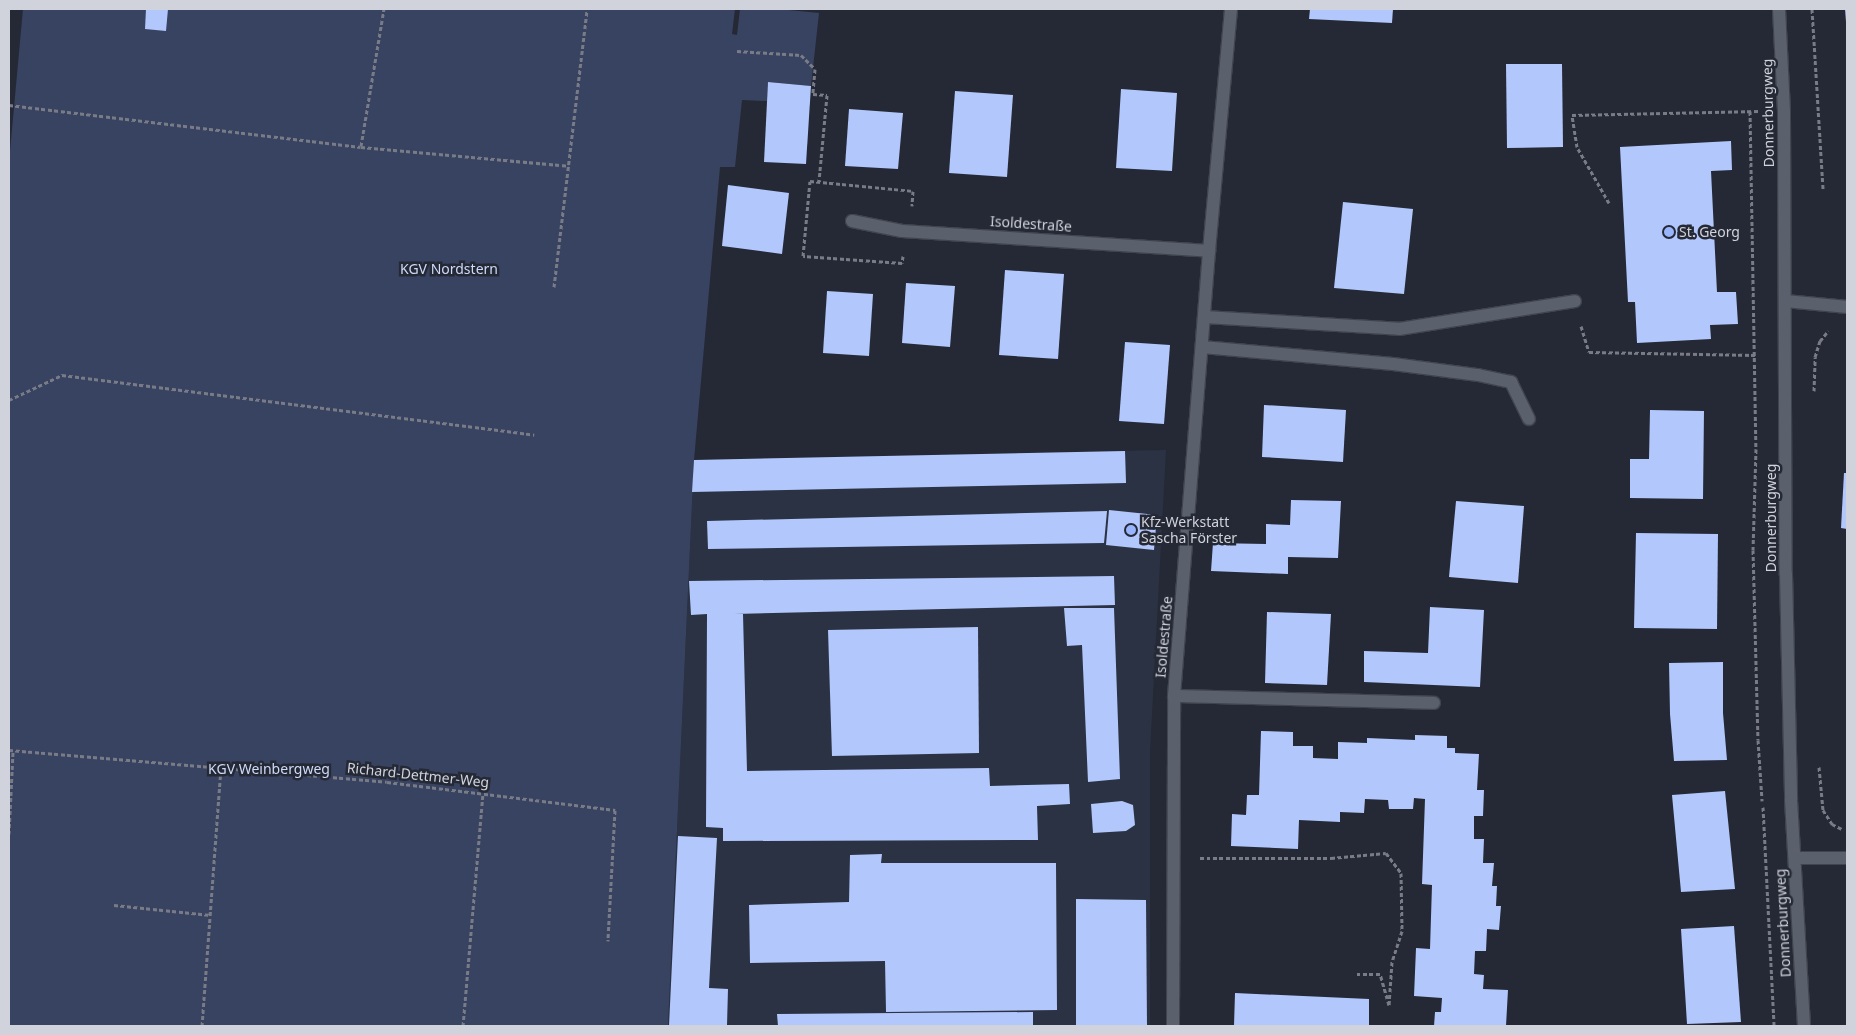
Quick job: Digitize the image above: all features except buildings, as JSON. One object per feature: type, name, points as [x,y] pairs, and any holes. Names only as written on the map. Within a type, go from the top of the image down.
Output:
[{"type":"street","name":"Isoldestraße","points":[[1173,1026],[1172,858],[1174,696],[1209,251],[1231,9]]},
{"type":"street","name":"Donnerburgweg","points":[[1779,9],[1784,111],[1786,574],[1791,800],[1804,1026]]},
{"type":"street","name":"Isoldestraße","points":[[852,221],[902,231],[1209,251]]},
{"type":"street","points":[[1205,317],[1399,329],[1574,301]]},
{"type":"street","points":[[1786,301],[1847,307]]},
{"type":"street","points":[[1202,348],[1393,364],[1478,375],[1511,382],[1529,420]]},
{"type":"street","points":[[1174,696],[1434,703]]},
{"type":"street","points":[[1795,858],[1847,858]]},
{"type":"path","points":[[361,147],[384,9]]},
{"type":"path","points":[[554,287],[587,9]]},
{"type":"path","points":[[1812,9],[1823,190]]},
{"type":"path","points":[[737,51],[801,55],[815,69],[813,94],[827,95],[819,182]]},
{"type":"path","points":[[9,105],[361,147],[568,166]]},
{"type":"path","points":[[1750,111],[1755,355],[1753,550],[1758,740],[1774,1026]]},
{"type":"path","points":[[1609,203],[1577,147],[1572,115],[1784,111]]},
{"type":"path","points":[[1814,393],[1815,357],[1820,341],[1830,329],[1836,329]]},
{"type":"path","points":[[1589,352],[1755,355]]},
{"type":"path","points":[[9,400],[62,375],[534,435]]},
{"type":"path","points":[[9,834],[11,750]]},
{"type":"path","name":"Richard-Dettmer-Weg","points":[[11,750],[387,782],[615,810],[608,941]]},
{"type":"path","points":[[1818,757],[1823,810],[1832,824],[1847,832]]},
{"type":"path","points":[[202,1026],[221,768]]},
{"type":"path","points":[[463,1026],[483,794]]},
{"type":"path","points":[[1172,858],[1331,858],[1386,853],[1401,872],[1402,892],[1402,931],[1392,962],[1389,1005],[1380,974],[1357,974]]},
{"type":"path","points":[[114,905],[210,914]]},
{"type":"shaded area","points":[[1166,450],[1150,752],[1150,1026],[668,1026],[694,460]]},
{"type":"green space","points":[[23,9],[735,9],[732,34],[737,35],[740,9],[778,9],[819,13],[811,86],[768,82],[767,101],[742,100],[735,167],[720,167],[694,460],[668,1026],[9,1026],[9,162]]},
{"type":"place","name":"St. Georg","points":[[1669,232]]},
{"type":"place","name":"Kfz-Werkstatt Sascha Förster","points":[[1131,530]]},
{"type":"park label","name":"KGV Nordstern","points":[[449,269]]},
{"type":"park label","name":"KGV Weinbergweg","points":[[269,769]]}]
